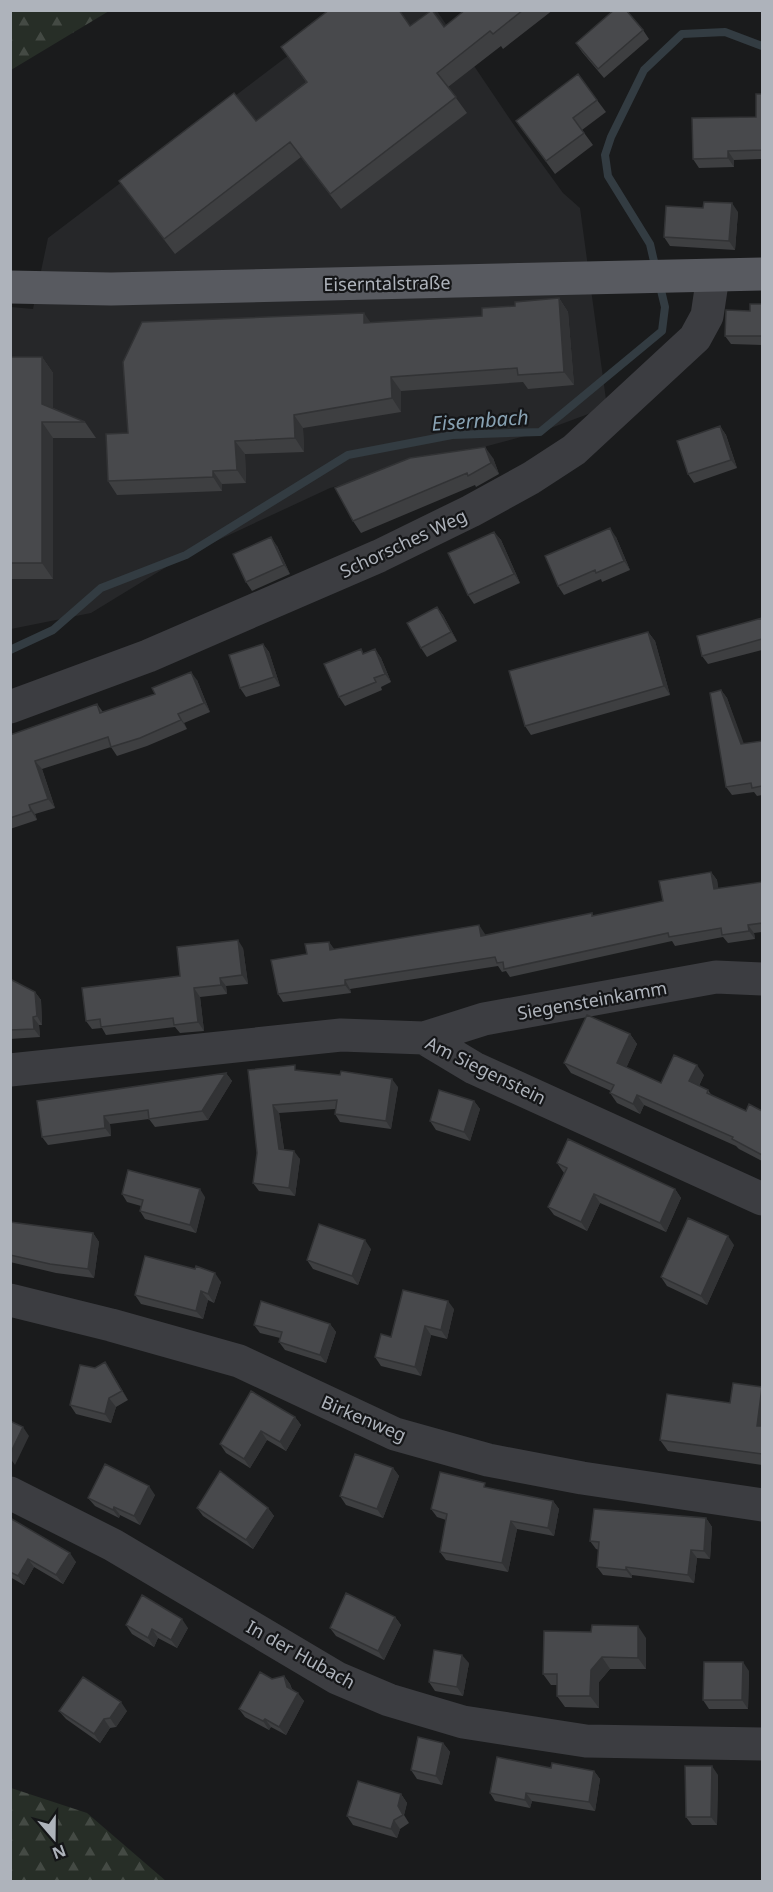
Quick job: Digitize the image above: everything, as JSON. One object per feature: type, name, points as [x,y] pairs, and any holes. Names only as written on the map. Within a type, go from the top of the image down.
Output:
[{"type":"main road","name":"Eiserntalstraße","points":[[10,286],[111,289],[762,274]]},
{"type":"street","name":"Schorsches Weg","points":[[10,707],[148,656],[379,556],[471,511],[531,478],[574,450],[695,338],[708,316],[713,276]]},
{"type":"street","name":"Siegensteinkamm","points":[[423,1038],[484,1019],[716,977],[762,979]]},
{"type":"street","name":"Am Siegenstein","points":[[10,1070],[340,1035],[423,1038],[474,1068],[762,1199]]},
{"type":"street","name":"Birkenweg","points":[[10,1300],[111,1324],[239,1361],[395,1434],[478,1457],[582,1478],[762,1505]]},
{"type":"street","name":"In der Hubach","points":[[10,1493],[113,1545],[337,1678],[389,1700],[463,1722],[586,1741],[762,1744]]},
{"type":"shaded area","points":[[347,11],[437,11],[563,193],[580,208],[607,407],[540,432],[330,488],[186,555],[91,613],[11,629],[11,307],[33,309],[48,238]]},
{"type":"green space","points":[[11,10],[109,10],[109,11],[11,70]]},
{"type":"green space","points":[[11,1788],[87,1813],[166,1881],[11,1881]]},
{"type":"building","points":[[329,10],[399,10],[410,26],[432,10],[444,27],[465,10],[523,10],[493,34],[490,31],[437,73],[456,97],[330,194],[290,142],[164,239],[119,181],[234,93],[256,121],[307,82],[281,47]]},
{"type":"building","points":[[614,10],[626,10],[643,30],[598,69],[576,43]]},
{"type":"building","points":[[578,74],[597,100],[573,118],[584,133],[546,161],[516,121]]},
{"type":"building","points":[[756,94],[762,94],[762,150],[728,151],[728,158],[693,159],[692,118],[756,117]]},
{"type":"building","points":[[704,202],[732,203],[729,241],[664,237],[666,206],[703,208]]},
{"type":"building","points":[[559,298],[564,372],[518,375],[517,368],[391,377],[392,398],[294,415],[295,438],[235,441],[237,470],[213,471],[213,477],[108,481],[106,434],[128,433],[123,362],[142,322],[364,313],[364,323],[482,316],[482,308],[515,306],[515,302]]},
{"type":"building","points":[[750,304],[762,304],[762,336],[725,336],[726,310],[750,311]]},
{"type":"building","points":[[10,357],[42,357],[42,404],[85,422],[42,422],[42,563],[10,563]]},
{"type":"building","points":[[720,426],[731,460],[688,474],[677,441]]},
{"type":"building","points":[[485,447],[491,463],[468,476],[467,473],[353,521],[335,488],[410,458]]},
{"type":"building","points":[[610,528],[624,561],[596,573],[595,570],[558,586],[545,556]]},
{"type":"building","points":[[494,532],[514,574],[468,595],[448,553]]},
{"type":"building","points":[[271,537],[284,565],[246,582],[233,554]]},
{"type":"building","points":[[437,607],[451,632],[421,648],[407,623]]},
{"type":"building","points":[[762,618],[762,639],[702,656],[697,636]]},
{"type":"building","points":[[648,632],[664,686],[525,726],[509,671]]},
{"type":"building","points":[[263,644],[274,677],[240,688],[229,655]]},
{"type":"building","points":[[361,649],[363,654],[375,649],[385,674],[374,678],[376,682],[339,697],[324,664]]},
{"type":"building","points":[[191,672],[204,703],[178,714],[181,720],[140,738],[111,747],[108,737],[35,761],[48,799],[29,805],[31,811],[10,818],[10,735],[97,704],[100,713],[155,694],[152,688]]},
{"type":"building","points":[[721,690],[741,744],[762,741],[762,786],[752,788],[751,783],[726,787],[710,693]]},
{"type":"building","points":[[711,872],[714,889],[762,882],[762,923],[748,925],[749,931],[722,935],[721,928],[669,937],[668,933],[504,969],[503,962],[497,963],[495,957],[345,980],[345,985],[278,994],[271,960],[307,954],[305,944],[329,942],[330,950],[479,925],[481,936],[663,901],[659,881]]},
{"type":"building","points":[[238,940],[242,975],[220,978],[221,985],[194,988],[198,1022],[174,1025],[173,1018],[101,1027],[100,1019],[86,1021],[82,988],[180,976],[177,947]]},
{"type":"building","points":[[10,979],[35,992],[37,1016],[33,1017],[34,1029],[10,1030]]},
{"type":"building","points":[[587,1015],[630,1034],[617,1063],[661,1083],[674,1055],[697,1065],[689,1081],[708,1090],[707,1093],[746,1111],[749,1104],[762,1111],[762,1155],[732,1139],[733,1137],[637,1095],[633,1104],[610,1093],[614,1085],[564,1063]]},
{"type":"building","points":[[295,1065],[295,1070],[340,1075],[341,1071],[392,1079],[386,1121],[335,1114],[337,1100],[273,1105],[279,1149],[294,1151],[289,1188],[253,1183],[257,1153],[248,1070]]},
{"type":"building","points":[[226,1073],[202,1111],[149,1119],[148,1110],[104,1116],[105,1128],[42,1137],[37,1101]]},
{"type":"building","points":[[439,1090],[474,1101],[464,1132],[430,1121]]},
{"type":"building","points":[[568,1139],[675,1189],[660,1223],[594,1194],[581,1222],[548,1207],[567,1168],[557,1163]]},
{"type":"building","points":[[128,1170],[200,1189],[190,1225],[140,1211],[143,1200],[122,1194]]},
{"type":"building","points":[[688,1218],[728,1236],[701,1296],[661,1277]]},
{"type":"building","points":[[10,1222],[93,1233],[88,1269],[10,1255]]},
{"type":"building","points":[[319,1224],[365,1240],[352,1276],[307,1260]]},
{"type":"building","points":[[145,1256],[195,1269],[196,1266],[215,1273],[208,1294],[201,1291],[196,1311],[135,1295]]},
{"type":"building","points":[[403,1290],[448,1301],[441,1330],[425,1326],[415,1367],[375,1357],[381,1334],[391,1337]]},
{"type":"building","points":[[261,1301],[330,1324],[320,1355],[279,1342],[282,1332],[254,1325]]},
{"type":"building","points":[[105,1362],[122,1391],[109,1398],[105,1414],[70,1405],[80,1365],[95,1368]]},
{"type":"building","points":[[733,1383],[762,1387],[757,1426],[762,1426],[762,1454],[660,1440],[667,1394],[730,1403]]},
{"type":"building","points":[[251,1391],[295,1417],[280,1442],[261,1431],[244,1459],[220,1444]]},
{"type":"building","points":[[10,1421],[23,1427],[10,1454]]},
{"type":"building","points":[[355,1454],[393,1468],[377,1509],[340,1496]]},
{"type":"building","points":[[105,1464],[149,1486],[134,1516],[114,1507],[113,1510],[88,1498]]},
{"type":"building","points":[[220,1471],[268,1508],[246,1540],[197,1508]]},
{"type":"building","points":[[440,1472],[485,1483],[484,1487],[553,1501],[548,1528],[511,1521],[502,1563],[440,1552],[447,1514],[431,1509]]},
{"type":"building","points":[[594,1509],[706,1518],[704,1551],[691,1550],[688,1575],[626,1567],[626,1570],[597,1567],[599,1542],[590,1541]]},
{"type":"building","points":[[10,1518],[70,1553],[56,1575],[28,1559],[18,1576],[10,1572]]},
{"type":"building","points":[[346,1593],[395,1617],[378,1651],[330,1628]]},
{"type":"building","points":[[142,1595],[182,1619],[171,1640],[152,1629],[148,1638],[126,1625]]},
{"type":"building","points":[[592,1625],[638,1626],[638,1658],[602,1657],[591,1670],[590,1696],[557,1696],[557,1674],[543,1674],[544,1631],[591,1632]]},
{"type":"building","points":[[434,1650],[462,1655],[457,1687],[429,1682]]},
{"type":"building","points":[[704,1662],[743,1662],[742,1700],[703,1700]]},
{"type":"building","points":[[260,1672],[272,1679],[284,1676],[287,1687],[298,1693],[279,1727],[239,1709]]},
{"type":"building","points":[[83,1677],[121,1702],[110,1718],[104,1719],[94,1734],[59,1711]]},
{"type":"building","points":[[418,1737],[443,1743],[436,1776],[411,1770]]},
{"type":"building","points":[[497,1757],[551,1768],[552,1763],[594,1771],[589,1802],[526,1793],[525,1800],[490,1793]]},
{"type":"building","points":[[685,1766],[712,1766],[711,1817],[686,1817]]},
{"type":"building","points":[[358,1781],[401,1794],[398,1806],[403,1815],[394,1820],[391,1829],[347,1816]]},
{"type":"waterway","name":"Eisernbach","points":[[656,270],[650,244],[608,176],[605,155],[611,137],[644,70],[682,34],[725,32],[762,46]]},
{"type":"waterway","name":"Eisernbach","points":[[10,650],[53,630],[101,588],[186,555],[348,455],[452,435],[540,432],[662,331],[665,307],[659,282]]}]
